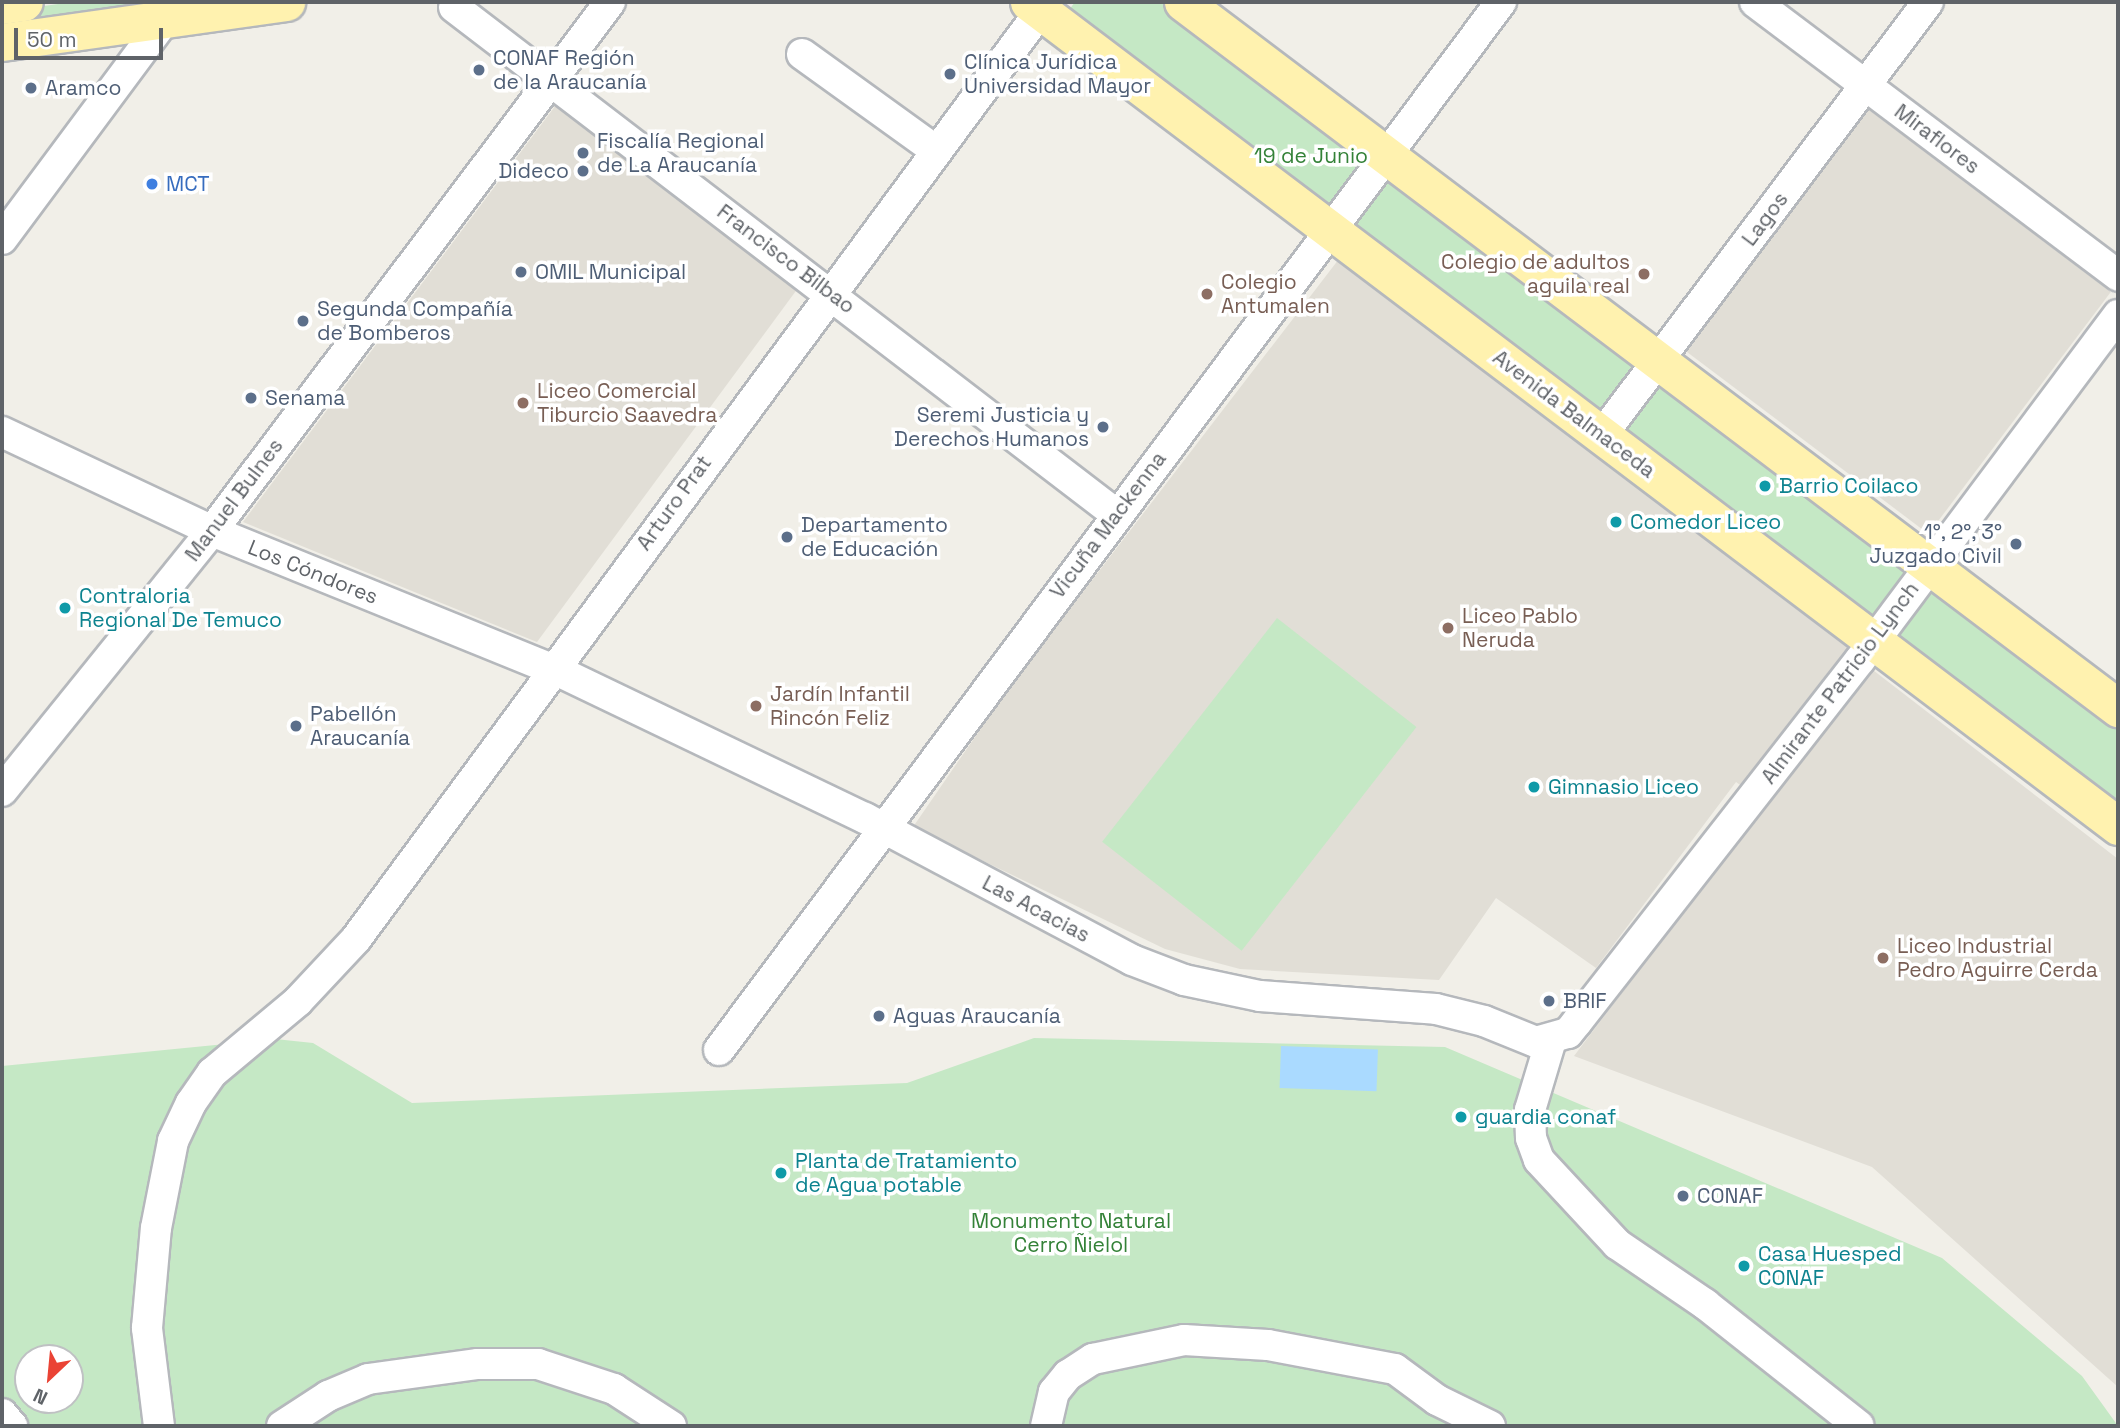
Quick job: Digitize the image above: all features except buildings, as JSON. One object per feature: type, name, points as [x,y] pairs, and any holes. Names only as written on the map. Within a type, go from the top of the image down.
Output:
[{"type":"main road","points":[[2,5],[24,2]]},
{"type":"main road","points":[[2,42],[188,10],[286,2]]},
{"type":"main road","points":[[1183,2],[1660,359],[2118,708]]},
{"type":"main road","name":"Avenida Balmaceda","points":[[1039,4],[1328,228],[2118,826]]},
{"type":"street","name":"Manuel Bulnes","points":[[2,791],[212,531],[610,2]]},
{"type":"street","name":"Vicuña Mackenna","points":[[719,1050],[1328,228],[1500,2]]},
{"type":"street","name":"Miraflores","points":[[1755,2],[2118,276]]},
{"type":"street","name":"Lagos","points":[[1602,435],[1928,2]]},
{"type":"street","name":"Arturo Prat","points":[[159,1426],[147,1328],[156,1228],[173,1141],[212,1073],[298,1001],[356,939],[935,150],[1039,4]]},
{"type":"street","name":"Francisco Bilbao","points":[[454,7],[1116,513]]},
{"type":"street","points":[[2,239],[188,10]]},
{"type":"street","points":[[802,54],[935,150]]},
{"type":"street","name":"Almirante Patricio Lynch","points":[[1551,1040],[1567,1033],[1577,1023],[1874,641],[2118,315]]},
{"type":"street","name":"Los Cóndores","points":[[2,432],[212,531],[552,669]]},
{"type":"street","name":"Las Acacias","points":[[552,669],[884,828],[1132,960],[1184,980],[1260,996],[1436,1009],[1484,1021],[1536,1042],[1551,1040]]},
{"type":"street","points":[[1551,1040],[1530,1110],[1539,1160],[1617,1244],[1705,1304],[1859,1426]]},
{"type":"street","points":[[1046,1426],[1054,1392],[1068,1375],[1093,1359],[1184,1340],[1268,1345],[1395,1369],[1437,1400],[1490,1426]]},
{"type":"street","points":[[282,1426],[328,1396],[368,1379],[478,1364],[538,1364],[614,1389],[671,1426]]},
{"type":"street","points":[[2,1414],[12,1426]]},
{"type":"shaded area","name":"Liceo Comercial Tiburcio Saavedra","points":[[556,105],[801,284],[537,642],[243,522]]},
{"type":"shaded area","points":[[1864,106],[2111,292],[1928,534],[1682,348]]},
{"type":"shaded area","name":"Liceo Pablo Neruda","points":[[1342,255],[1862,645],[1750,792],[1736,782],[1596,968],[1496,898],[1439,980],[1240,969],[1165,949],[913,827],[1006,692]]},
{"type":"shaded area","name":"Liceo Industrial Pedro Aguirre Cerda","points":[[1869,667],[2118,859],[2118,1387],[1872,1167],[1574,1056]]},
{"type":"green space","points":[[72,2],[160,2],[2,35],[2,12]]},
{"type":"green space","name":"19 de Junio","points":[[1075,2],[1171,2],[1376,153],[1327,219],[1063,18]]},
{"type":"green space","points":[[1386,164],[1647,361],[1601,422],[1340,225]]},
{"type":"green space","points":[[1663,375],[1916,566],[1872,624],[1619,433]]},
{"type":"green space","points":[[1933,581],[2118,718],[2118,811],[1891,639]]},
{"type":"green space","points":[[1277,618],[1416,727],[1242,951],[1102,842]]},
{"type":"green space","name":"Monumento Natural Cerro Ñielol","points":[[1034,1038],[1445,1047],[1942,1258],[2082,1376],[2118,1426],[2,1426],[2,1066],[275,1039],[313,1043],[412,1103],[907,1083]]},
{"type":"water","points":[[1281,1046],[1378,1049],[1376,1091],[1280,1088]]},
{"type":"place","name":"CONAF Región de la Araucanía","points":[[479,70]]},
{"type":"place","name":"Clínica Jurídica Universidad Mayor","points":[[950,74]]},
{"type":"place","name":"Aramco","points":[[31,88]]},
{"type":"place","name":"Fiscalía Regional de La Araucanía","points":[[583,153]]},
{"type":"place","name":"Dideco","points":[[583,171]]},
{"type":"place","name":"MCT","points":[[152,184]]},
{"type":"place","name":"OMIL Municipal","points":[[521,272]]},
{"type":"place","name":"Colegio de adultos aguila real","points":[[1644,274]]},
{"type":"place","name":"Colegio Antumalen","points":[[1207,294]]},
{"type":"place","name":"Segunda Compañía de Bomberos","points":[[303,321]]},
{"type":"place","name":"Senama","points":[[251,398]]},
{"type":"place","name":"Liceo Comercial Tiburcio Saavedra","points":[[523,403]]},
{"type":"place","name":"Seremi Justicia y Derechos Humanos","points":[[1103,427]]},
{"type":"place","name":"Barrio Coilaco","points":[[1765,486]]},
{"type":"place","name":"Comedor Liceo","points":[[1616,522]]},
{"type":"place","name":"Departamento de Educación","points":[[787,537]]},
{"type":"place","name":"1°, 2°, 3° Juzgado Civil","points":[[2016,544]]},
{"type":"place","name":"Contraloria Regional De Temuco","points":[[65,608]]},
{"type":"place","name":"Liceo Pablo Neruda","points":[[1448,628]]},
{"type":"place","name":"Jardín Infantil Rincón Feliz","points":[[756,706]]},
{"type":"place","name":"Pabellón Araucanía","points":[[296,726]]},
{"type":"place","name":"Gimnasio Liceo","points":[[1534,787]]},
{"type":"place","name":"Liceo Industrial Pedro Aguirre Cerda","points":[[1883,958]]},
{"type":"place","name":"BRIF","points":[[1549,1001]]},
{"type":"place","name":"Aguas Araucanía","points":[[879,1016]]},
{"type":"place","name":"guardia conaf","points":[[1461,1117]]},
{"type":"place","name":"Planta de Tratamiento de Agua potable","points":[[781,1173]]},
{"type":"place","name":"CONAF","points":[[1683,1196]]},
{"type":"place","name":"Casa Huesped CONAF","points":[[1744,1266]]}]
